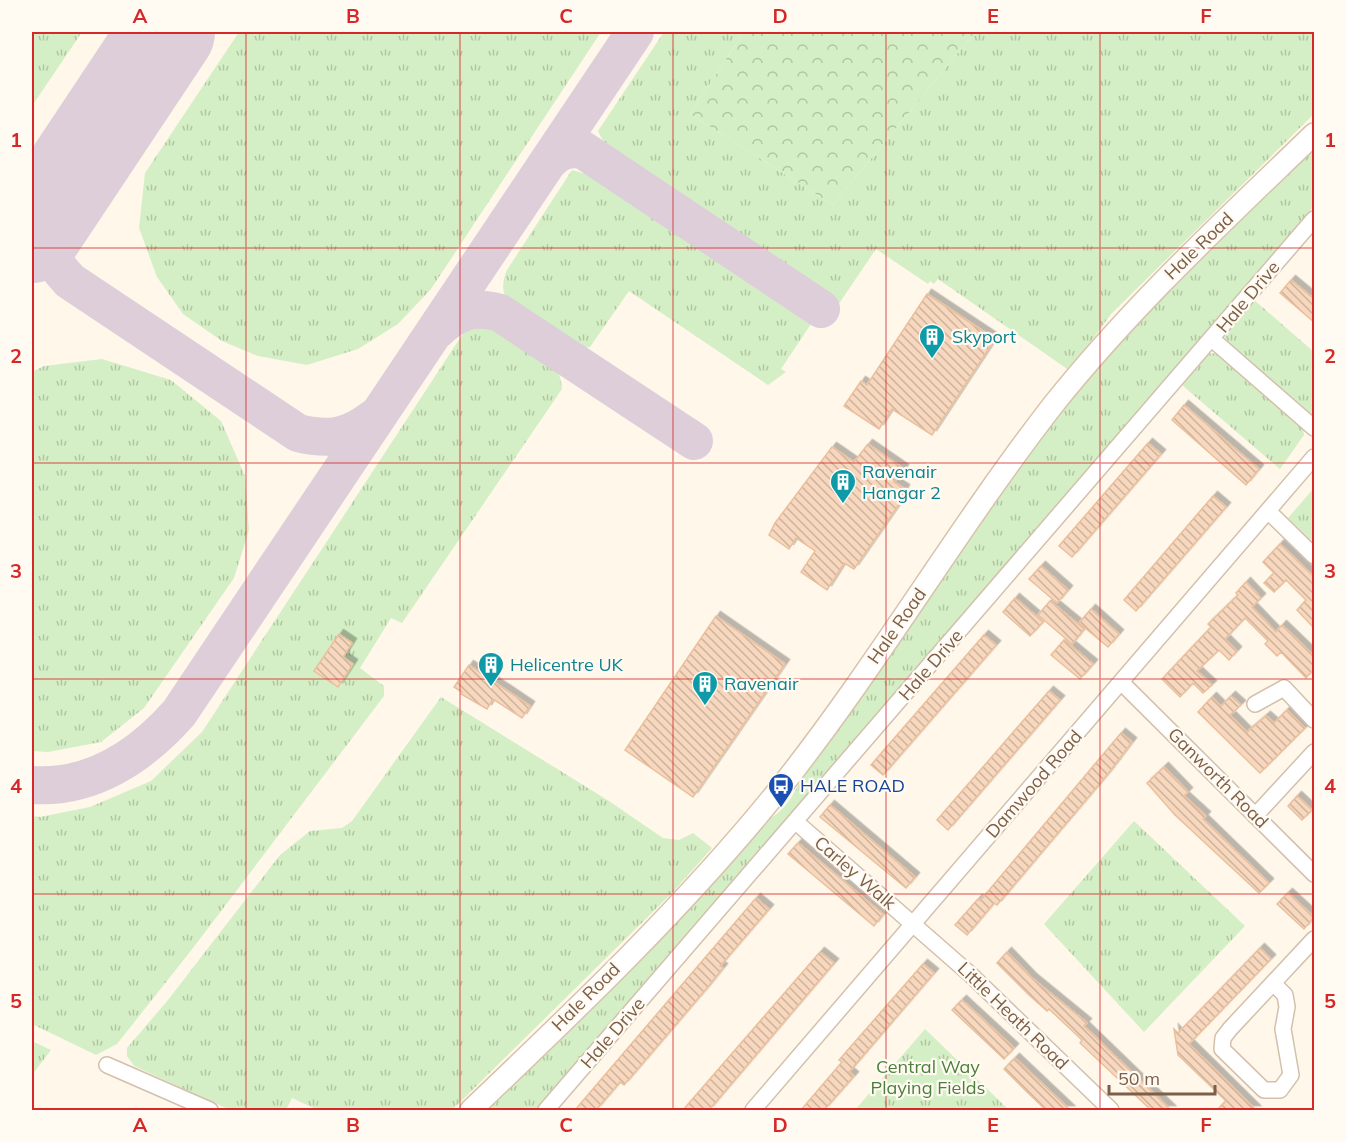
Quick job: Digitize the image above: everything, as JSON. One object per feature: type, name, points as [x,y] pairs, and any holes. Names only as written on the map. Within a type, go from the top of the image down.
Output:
[{"type":"street","name":"Hale Road","points":[[471,1110],[709,871],[779,789],[1051,408],[1103,345],[1155,288],[1314,134]]},
{"type":"street","name":"Hale Drive","points":[[546,1110],[1314,219]]},
{"type":"street","points":[[1212,339],[1314,428]]},
{"type":"street","name":"Damwood Road","points":[[753,1110],[1314,457]]},
{"type":"street","points":[[1268,511],[1314,556]]},
{"type":"street","name":"Ganworth Road","points":[[1121,682],[1314,874]]},
{"type":"street","points":[[1255,704],[1284,688],[1314,720]]},
{"type":"street","points":[[1255,816],[1314,752]]},
{"type":"street","name":"Carley Walk","points":[[796,822],[913,923]]},
{"type":"street","name":"Little Heath Road","points":[[913,923],[1111,1110]]},
{"type":"street","points":[[1273,983],[1285,995],[1287,1007],[1283,1029],[1291,1075],[1280,1090],[1270,1092],[1264,1090],[1222,1049],[1223,1038],[1230,1029],[1314,939]]},
{"type":"street","points":[[107,1065],[210,1110]]},
{"type":"green space","points":[[32,32],[82,32],[32,106]]},
{"type":"green space","points":[[239,32],[601,32],[431,289],[398,324],[358,349],[307,365],[258,356],[222,341],[183,314],[157,277],[139,228],[145,173]]},
{"type":"green space","points":[[664,32],[744,32],[690,114],[833,205],[975,32],[1314,32],[1314,114],[1111,314],[1070,371],[938,279],[934,284],[930,281],[928,284],[876,249],[836,308],[619,158],[598,131]]},
{"type":"green space","points":[[744,32],[975,32],[833,205],[690,114]]},
{"type":"green space","points":[[1314,140],[1314,206],[1252,280],[537,1110],[482,1110],[762,822],[771,818],[786,805],[808,761],[1059,408],[1114,343]]},
{"type":"green space","points":[[572,170],[597,177],[626,192],[815,318],[781,369],[786,372],[768,385],[629,291],[590,347],[582,347],[556,337],[517,310],[504,293],[503,284],[507,270]]},
{"type":"green space","points":[[1254,300],[1314,352],[1314,418],[1224,342],[1226,332]]},
{"type":"green space","points":[[479,325],[505,330],[532,344],[553,365],[560,376],[562,389],[402,623],[391,618],[360,668],[384,686],[384,696],[193,948],[117,1044],[96,1055],[32,1024],[32,816],[40,817],[90,807],[151,781],[202,732],[464,332]]},
{"type":"green space","points":[[1217,353],[1303,427],[1304,435],[1280,469],[1182,385],[1207,354]]},
{"type":"green space","points":[[102,359],[171,380],[221,421],[245,476],[249,530],[234,578],[144,708],[101,742],[48,752],[32,751],[32,372],[44,366]]},
{"type":"green space","points":[[1314,488],[1314,543],[1288,518]]},
{"type":"green space","points":[[441,697],[609,801],[663,838],[679,840],[693,833],[712,848],[673,892],[452,1110],[318,1110],[292,1098],[286,1110],[230,1110],[134,1066],[127,1056],[127,1048],[168,1000],[280,855],[310,831],[342,828],[352,821]]},
{"type":"green space","points":[[1134,821],[1245,926],[1144,1032],[1044,924]]},
{"type":"green space","name":"Central Way Playing Fields","points":[[925,1029],[1009,1110],[855,1110]]},
{"type":"green space","points":[[32,1041],[51,1050],[32,1075]]},
{"type":"building","points":[[1291,280],[1314,299],[1314,322],[1280,293]]},
{"type":"building","name":"Skyport","points":[[927,294],[995,339],[932,435],[892,409],[879,429],[844,406],[861,381],[867,385]]},
{"type":"building","points":[[1184,405],[1259,469],[1246,485],[1172,420]]},
{"type":"building","points":[[1148,443],[1161,454],[1072,557],[1059,546]]},
{"type":"building","name":"Ravenair Hangar 2","points":[[868,444],[904,469],[894,482],[905,489],[902,495],[904,497],[854,569],[844,563],[827,590],[801,572],[815,551],[796,538],[789,549],[769,535],[775,523],[832,447],[854,462]]},
{"type":"building","points":[[1213,496],[1226,507],[1136,611],[1124,600]]},
{"type":"building","points":[[1280,544],[1314,577],[1314,628],[1297,610],[1306,600],[1286,580],[1274,592],[1264,583],[1274,573],[1263,562]]},
{"type":"building","points":[[1041,566],[1068,590],[1057,603],[1029,579]]},
{"type":"building","points":[[1246,582],[1261,598],[1252,607],[1276,632],[1282,625],[1314,656],[1314,669],[1306,678],[1281,652],[1277,656],[1265,644],[1268,641],[1245,618],[1225,639],[1237,651],[1229,660],[1219,650],[1197,671],[1212,685],[1203,693],[1193,683],[1180,697],[1162,679],[1211,627],[1208,624],[1238,595],[1236,593]]},
{"type":"building","points":[[1015,598],[1043,622],[1030,636],[1003,612]]},
{"type":"building","points":[[1050,601],[1084,629],[1072,644],[1038,615]]},
{"type":"building","points":[[1091,609],[1119,634],[1108,647],[1079,623]]},
{"type":"building","name":"Ravenair","points":[[716,616],[785,664],[693,797],[625,750]]},
{"type":"building","points":[[339,634],[352,643],[343,657],[353,664],[338,687],[314,671]]},
{"type":"building","points":[[984,635],[996,645],[883,775],[871,765]]},
{"type":"building","points":[[1064,640],[1093,664],[1080,679],[1051,655]]},
{"type":"building","points":[[469,665],[530,706],[522,718],[493,699],[487,709],[461,694],[462,692],[454,687]]},
{"type":"building","points":[[1049,691],[1060,700],[948,830],[937,820]]},
{"type":"building","points":[[1231,696],[1241,705],[1230,715],[1247,732],[1266,716],[1274,723],[1287,710],[1305,728],[1260,773],[1198,712],[1212,697],[1221,706]]},
{"type":"building","points":[[1121,733],[1132,742],[1107,775],[997,905],[994,903],[967,935],[955,925],[978,899],[980,901]]},
{"type":"building","points":[[1164,767],[1188,792],[1184,796],[1206,816],[1203,819],[1269,883],[1259,893],[1175,815],[1147,783]]},
{"type":"building","points":[[1297,796],[1312,810],[1302,820],[1288,806]]},
{"type":"building","points":[[830,805],[915,877],[906,888],[820,817]]},
{"type":"building","points":[[798,843],[883,914],[874,926],[788,854]]},
{"type":"building","points":[[1288,893],[1314,917],[1304,929],[1277,904]]},
{"type":"building","points":[[756,898],[769,909],[720,966],[723,968],[707,988],[624,1085],[620,1082],[596,1110],[575,1110]]},
{"type":"building","points":[[1260,948],[1271,959],[1189,1044],[1256,1110],[1217,1110],[1226,1101],[1178,1055],[1174,1029],[1178,1033]]},
{"type":"building","points":[[820,952],[834,963],[709,1110],[683,1110]]},
{"type":"building","points":[[1007,952],[1032,978],[1087,1023],[1084,1026],[1171,1110],[1151,1110],[1080,1043],[1082,1040],[1049,1009],[1047,1011],[1029,995],[997,963]]},
{"type":"building","points":[[923,964],[934,973],[849,1072],[854,1076],[824,1110],[801,1110],[842,1062],[839,1060]]},
{"type":"building","points":[[962,1000],[1014,1048],[1004,1059],[952,1010]]},
{"type":"building","points":[[1015,1058],[1070,1110],[1046,1110],[1004,1069]]},
{"type":"taxiway","points":[[32,785],[54,785],[75,781],[113,767],[148,743],[179,713],[635,32]]},
{"type":"taxiway","points":[[545,166],[561,152],[571,149],[583,150],[821,309]]},
{"type":"taxiway","points":[[56,197],[48,221],[46,242],[54,261],[70,281],[298,433],[320,437],[339,436],[366,424],[375,417]]},
{"type":"taxiway","points":[[436,331],[451,319],[465,312],[481,310],[500,313],[694,441]]},
{"type":"runway","points":[[32,235],[167,32]]},
{"type":"place","name":"Skyport","points":[[932,360]]},
{"type":"place","name":"Ravenair Hangar 2","points":[[843,505]]},
{"type":"place","name":"Helicentre UK","points":[[491,688]]},
{"type":"place","name":"Ravenair","points":[[705,707]]},
{"type":"place","name":"HALE ROAD","points":[[781,809]]}]
